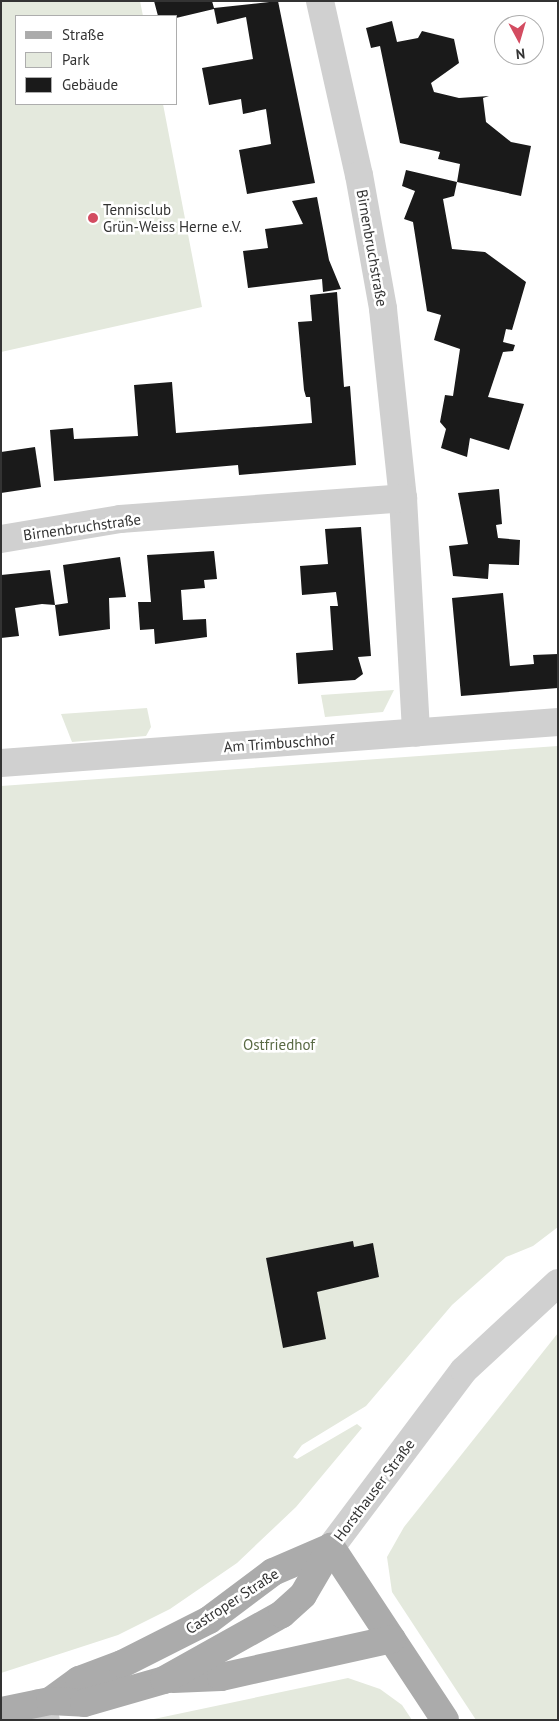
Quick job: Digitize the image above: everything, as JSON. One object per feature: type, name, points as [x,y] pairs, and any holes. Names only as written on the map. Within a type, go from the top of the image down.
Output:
[{"type":"main road","name":"Horsthauser Straße","points":[[331,1547],[445,1720]]},
{"type":"main road","name":"Castroper Straße","points":[[1,1711],[84,1703],[164,1680],[282,1614],[303,1595],[331,1547]]},
{"type":"main road","name":"Castroper Straße","points":[[45,1708],[79,1680],[122,1664],[209,1620],[272,1572],[331,1547]]},
{"type":"main road","points":[[164,1680],[221,1677],[392,1639]]},
{"type":"street","name":"Birnenbruchstraße","points":[[320,1],[359,175],[382,309],[403,498],[416,733]]},
{"type":"street","name":"Birnenbruchstraße","points":[[1,539],[120,519],[403,498]]},
{"type":"street","name":"Am Trimbuschhof","points":[[1,763],[558,722]]},
{"type":"street","name":"Horsthauser Straße","points":[[331,1547],[464,1370],[558,1283]]},
{"type":"green space","name":"Tennisclub Grün-Weiss Herne e.V.","points":[[1,1],[140,1],[143,15],[15,15],[15,105],[163,105],[202,307],[1,352]]},
{"type":"green space","points":[[394,690],[383,712],[325,717],[321,695]]},
{"type":"green space","points":[[147,708],[151,727],[146,736],[72,742],[61,714]]},
{"type":"green space","name":"Ostfriedhof","points":[[558,746],[558,1227],[533,1246],[506,1257],[452,1305],[366,1406],[302,1445],[293,1457],[297,1459],[357,1424],[362,1428],[296,1507],[237,1563],[170,1609],[118,1635],[1,1673],[1,786]]},
{"type":"green space","points":[[558,1333],[558,1720],[476,1720],[392,1592],[387,1557],[404,1527]]},
{"type":"green space","points":[[348,1678],[380,1689],[402,1705],[412,1720],[149,1720]]},
{"type":"building","points":[[154,1],[212,1],[214,8],[278,1],[315,183],[247,194],[239,150],[271,144],[266,109],[243,114],[241,99],[209,105],[202,68],[253,59],[246,17],[217,24],[214,9],[178,18],[178,15],[158,15]]},
{"type":"building","points":[[392,21],[397,42],[418,38],[422,31],[454,39],[459,63],[431,83],[434,92],[459,98],[489,96],[483,98],[486,122],[511,142],[531,146],[521,196],[457,182],[460,164],[438,159],[440,152],[400,143],[380,46],[371,48],[366,28]]},
{"type":"building","points":[[406,170],[457,182],[454,196],[443,199],[452,249],[485,252],[526,282],[512,330],[506,329],[503,342],[515,345],[513,351],[503,352],[488,397],[524,404],[509,450],[470,438],[467,457],[441,448],[446,429],[440,422],[445,395],[453,396],[460,349],[434,340],[441,315],[427,311],[413,222],[404,219],[415,191],[402,186]]},
{"type":"building","points":[[317,197],[329,260],[341,289],[323,292],[322,279],[248,288],[243,251],[268,248],[265,229],[303,224],[292,201]]},
{"type":"building","points":[[337,292],[344,387],[350,386],[356,465],[239,475],[238,465],[54,481],[50,430],[73,428],[74,439],[138,436],[134,385],[172,382],[176,433],[312,423],[310,397],[306,397],[304,390],[298,322],[312,321],[310,295]]},
{"type":"building","points":[[35,447],[41,487],[1,493],[1,452]]},
{"type":"building","points":[[499,489],[502,524],[496,525],[498,538],[520,540],[519,565],[489,564],[488,579],[453,576],[449,546],[468,544],[458,493]]},
{"type":"building","points":[[361,527],[371,656],[358,657],[363,674],[355,680],[298,684],[296,653],[333,650],[330,606],[338,606],[336,592],[302,595],[300,566],[328,564],[325,529]]},
{"type":"building","points":[[214,551],[217,579],[204,580],[205,588],[181,590],[183,620],[206,619],[207,637],[155,644],[154,629],[140,630],[138,602],[151,602],[147,555]]},
{"type":"building","points":[[120,557],[126,597],[109,598],[110,629],[59,636],[55,605],[68,603],[63,565]]},
{"type":"building","points":[[50,570],[55,605],[42,604],[15,608],[19,636],[1,638],[1,575]]},
{"type":"building","points":[[503,593],[510,666],[534,664],[533,655],[558,654],[558,688],[461,696],[452,598]]},
{"type":"building","points":[[353,1241],[354,1247],[373,1243],[379,1277],[317,1292],[326,1339],[283,1348],[266,1258]]},
{"type":"place","name":"Tennisclub Grün-Weiss Herne e.V.","points":[[93,218]]}]
